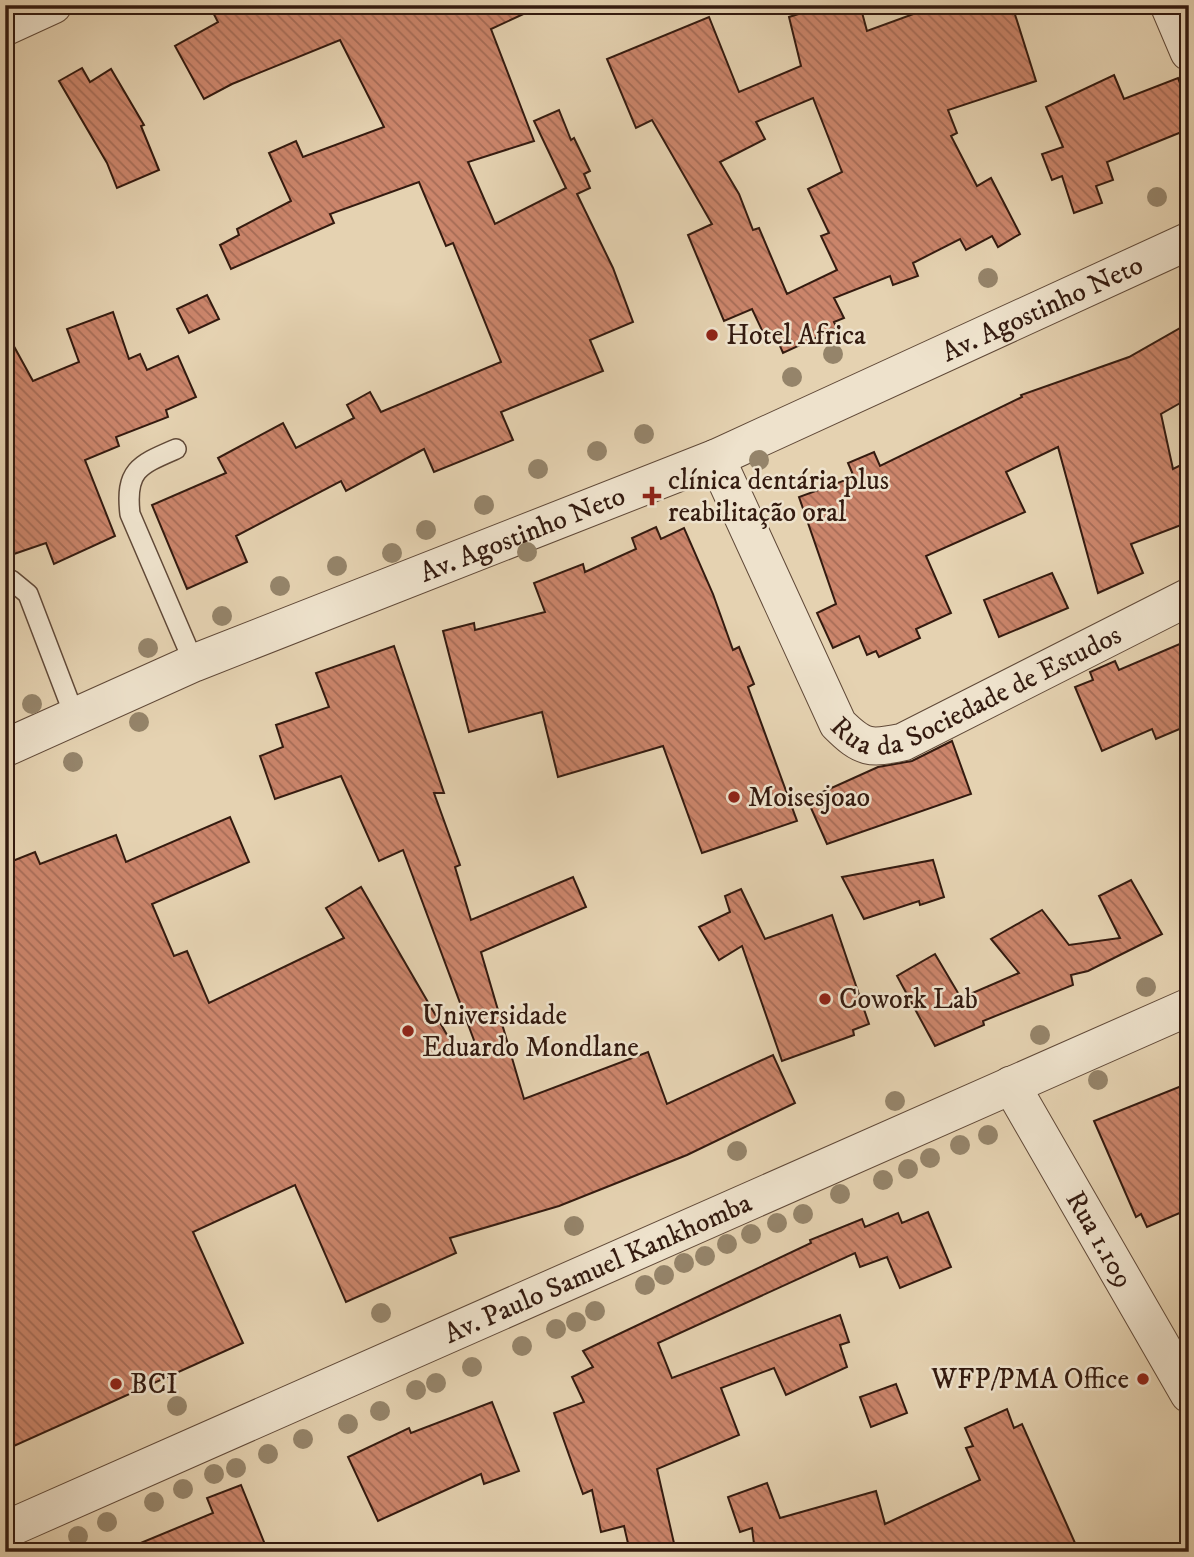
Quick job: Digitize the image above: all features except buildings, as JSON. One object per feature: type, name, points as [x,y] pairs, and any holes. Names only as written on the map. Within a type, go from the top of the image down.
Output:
[{"type":"street","points":[[5,27],[53,5]]},
{"type":"street","points":[[1169,5],[1189,52]]},
{"type":"street","name":"Av. Agostinho Neto","points":[[5,748],[194,663],[716,458],[1189,241]]},
{"type":"street","name":"Rua da Sociedade de Estudos","points":[[716,458],[838,724],[857,743],[876,748],[903,742],[1189,597]]},
{"type":"street","name":"Av. Paulo Samuel Kankhomba","points":[[5,1530],[1189,1007]]},
{"type":"street","name":"Rua 1.109","points":[[1011,1085],[1189,1394]]},
{"type":"lane","points":[[176,449],[142,463],[131,479],[128,493],[130,514],[194,663]]},
{"type":"lane","points":[[5,582],[11,580],[28,594],[75,717]]},
{"type":"place","name":"Hotel Africa","points":[[712,335]]},
{"type":"place","name":"clínica dentária plus reabilitação oral","points":[[652,496]]},
{"type":"place","name":"Moisesjoao","points":[[734,797]]},
{"type":"place","name":"Cowork Lab","points":[[825,999]]},
{"type":"place","name":"Universidade Eduardo Mondlane","points":[[408,1031]]},
{"type":"place","name":"WFP/PMA Office","points":[[1143,1379]]},
{"type":"place","name":"BCI","points":[[116,1384]]}]
